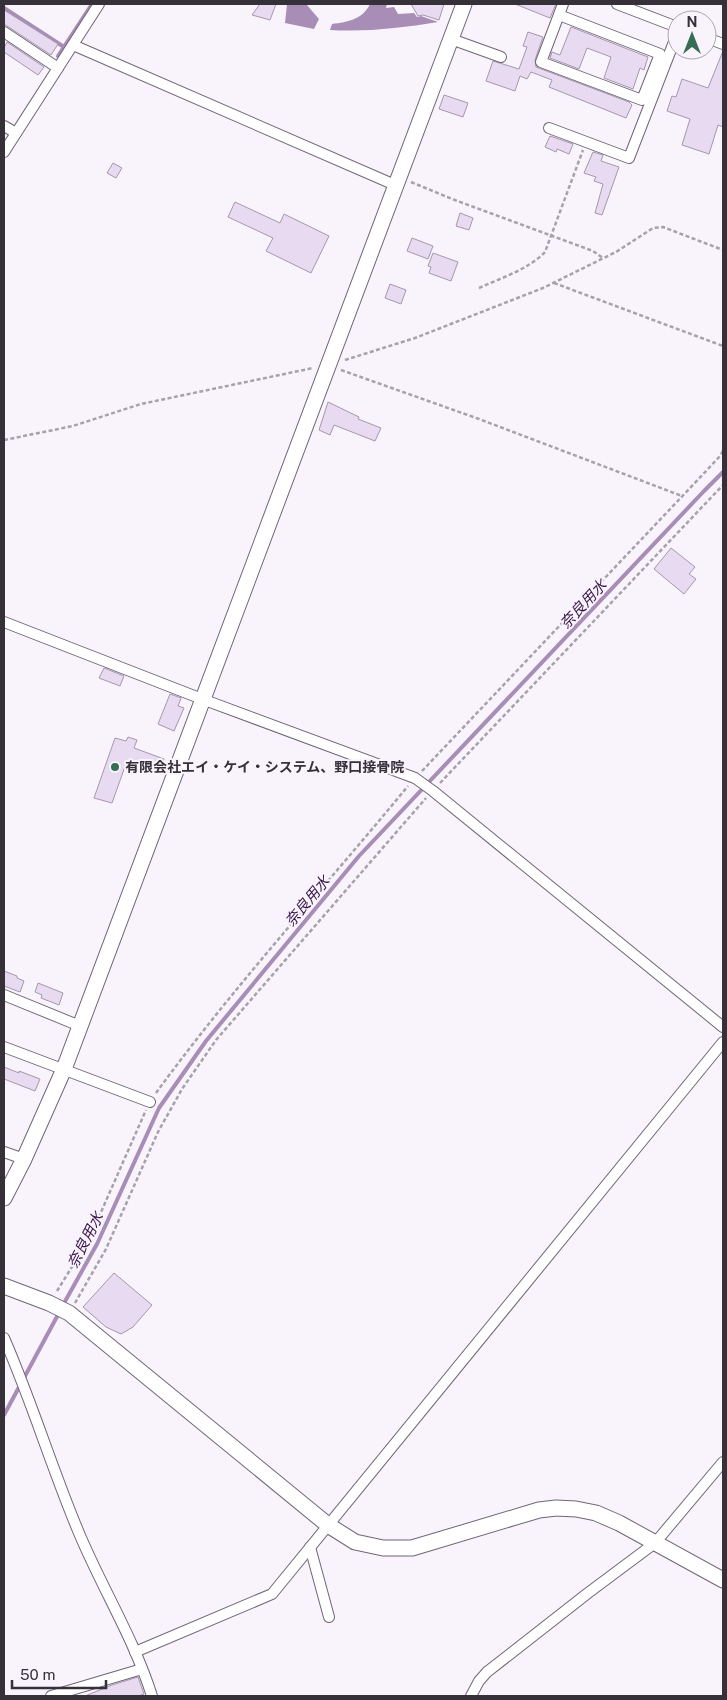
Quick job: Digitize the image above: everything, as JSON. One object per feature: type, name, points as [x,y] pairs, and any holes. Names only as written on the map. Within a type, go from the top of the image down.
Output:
[{"type":"street","points":[[4,152],[99,4]]},
{"type":"street","points":[[4,1198],[24,1160],[64,1069],[464,4]]},
{"type":"street","points":[[559,15],[660,54],[642,100],[542,62],[559,15],[563,4]]},
{"type":"street","points":[[617,4],[639,8],[667,21]]},
{"type":"street","points":[[4,32],[58,68]]},
{"type":"street","points":[[451,39],[501,57]]},
{"type":"street","points":[[73,45],[397,181]]},
{"type":"street","points":[[549,128],[629,158],[667,60]]},
{"type":"street","points":[[4,126],[16,133]]},
{"type":"street","points":[[4,622],[202,699],[415,778],[723,1026]]},
{"type":"street","points":[[4,995],[80,1026]]},
{"type":"street","points":[[135,1652],[272,1594],[723,1042]]},
{"type":"street","points":[[4,1047],[150,1102]]},
{"type":"street","points":[[4,1152],[24,1160]]},
{"type":"street","points":[[4,1286],[69,1313],[328,1525],[355,1542],[382,1548],[412,1548],[539,1510],[556,1508],[576,1509],[596,1513],[612,1520],[723,1580]]},
{"type":"street","points":[[4,1338],[22,1380],[79,1533],[135,1652],[152,1696]]},
{"type":"street","points":[[472,1696],[479,1680],[488,1672],[655,1543],[723,1462]]},
{"type":"street","points":[[310,1547],[329,1617]]},
{"type":"street","points":[[51,1696],[142,1669]]},
{"type":"path","points":[[479,288],[540,258],[545,252],[586,142]]},
{"type":"path","points":[[397,181],[452,199],[593,251],[603,258]]},
{"type":"path","points":[[4,440],[73,426],[141,404],[328,365],[415,338],[554,282],[603,258],[654,228],[663,227],[723,250]]},
{"type":"path","points":[[554,282],[723,346]]},
{"type":"path","points":[[328,365],[480,419],[682,496]]},
{"type":"path","points":[[51,1304],[90,1235],[139,1122],[150,1102],[178,1064],[288,928],[415,778],[708,469],[721,455],[723,450]]},
{"type":"path","points":[[69,1313],[106,1249],[158,1132],[182,1089],[210,1048],[433,791],[723,485]]},
{"type":"shaded area","points":[[287,4],[306,4],[319,19],[314,29],[285,23]]},
{"type":"shaded area","points":[[370,4],[387,4],[386,8],[394,7],[398,14],[414,13],[417,17],[421,16],[438,22],[384,29],[330,30],[332,24],[349,21],[359,16]]},
{"type":"building","points":[[260,4],[276,4],[270,20],[252,15]]},
{"type":"building","points":[[411,4],[444,4],[439,20],[423,15],[418,16]]},
{"type":"building","points":[[515,4],[556,4],[550,18]]},
{"type":"building","points":[[4,10],[58,44],[51,55],[4,24]]},
{"type":"building","points":[[571,27],[648,57],[644,70],[640,68],[633,89],[604,78],[611,57],[587,48],[579,69],[550,58],[552,52],[560,55]]},
{"type":"building","points":[[528,32],[543,37],[535,60],[536,67],[629,102],[632,105],[626,118],[549,87],[552,80],[531,72],[527,79],[520,76],[515,91],[486,81],[493,61],[519,69],[527,47],[523,46]]},
{"type":"building","points":[[7,42],[44,67],[38,75],[4,52]]},
{"type":"building","points":[[723,51],[723,127],[718,125],[709,154],[682,145],[690,119],[667,111],[672,96],[676,97],[682,79],[708,88]]},
{"type":"building","points":[[444,95],[468,103],[463,117],[439,109]]},
{"type":"building","points":[[550,136],[573,144],[569,154],[557,149],[556,152],[545,147]]},
{"type":"building","points":[[593,152],[603,155],[601,161],[619,167],[602,215],[595,213],[603,184],[594,181],[596,177],[584,173]]},
{"type":"building","points":[[113,163],[122,168],[116,178],[107,173]]},
{"type":"building","points":[[235,202],[280,223],[284,214],[329,236],[311,273],[266,251],[273,238],[228,217]]},
{"type":"building","points":[[460,213],[473,218],[469,230],[456,226]]},
{"type":"building","points":[[412,238],[433,246],[428,259],[407,251]]},
{"type":"building","points":[[433,253],[458,262],[451,281],[429,273],[431,267],[428,266]]},
{"type":"building","points":[[390,284],[406,290],[401,304],[385,298]]},
{"type":"building","points":[[328,402],[359,417],[358,419],[381,428],[375,441],[334,425],[330,435],[319,430]]},
{"type":"building","points":[[671,548],[695,567],[689,574],[696,579],[684,594],[654,569]]},
{"type":"building","points":[[104,668],[124,676],[120,686],[99,678]]},
{"type":"building","points":[[170,694],[181,698],[178,706],[184,708],[174,731],[158,724]]},
{"type":"building","name":"有限会社エイ・ケイ・システム、野口接骨院","points":[[128,737],[137,740],[134,748],[164,759],[160,773],[127,761],[112,803],[94,798],[115,738],[126,741]]},
{"type":"building","points":[[4,971],[24,981],[20,992],[4,986]]},
{"type":"building","points":[[38,983],[63,993],[59,1005],[41,998],[42,995],[35,992]]},
{"type":"building","points":[[4,1067],[40,1079],[35,1091],[4,1079]]},
{"type":"building","points":[[114,1273],[152,1305],[133,1327],[121,1334],[106,1327],[83,1307]]},
{"type":"building","points":[[138,1677],[144,1694],[138,1696],[85,1696],[112,1685]]},
{"type":"waterway","points":[[58,56],[92,4]]},
{"type":"waterway","points":[[4,8],[64,47]]},
{"type":"waterway","name":"奈良用水","points":[[63,1305],[97,1244],[159,1108],[206,1041],[359,856],[723,472]]},
{"type":"waterway","name":"奈良用水","points":[[4,1415],[60,1311]]},
{"type":"place","name":"有限会社エイ・ケイ・システム、野口接骨院","points":[[115,767]]}]
